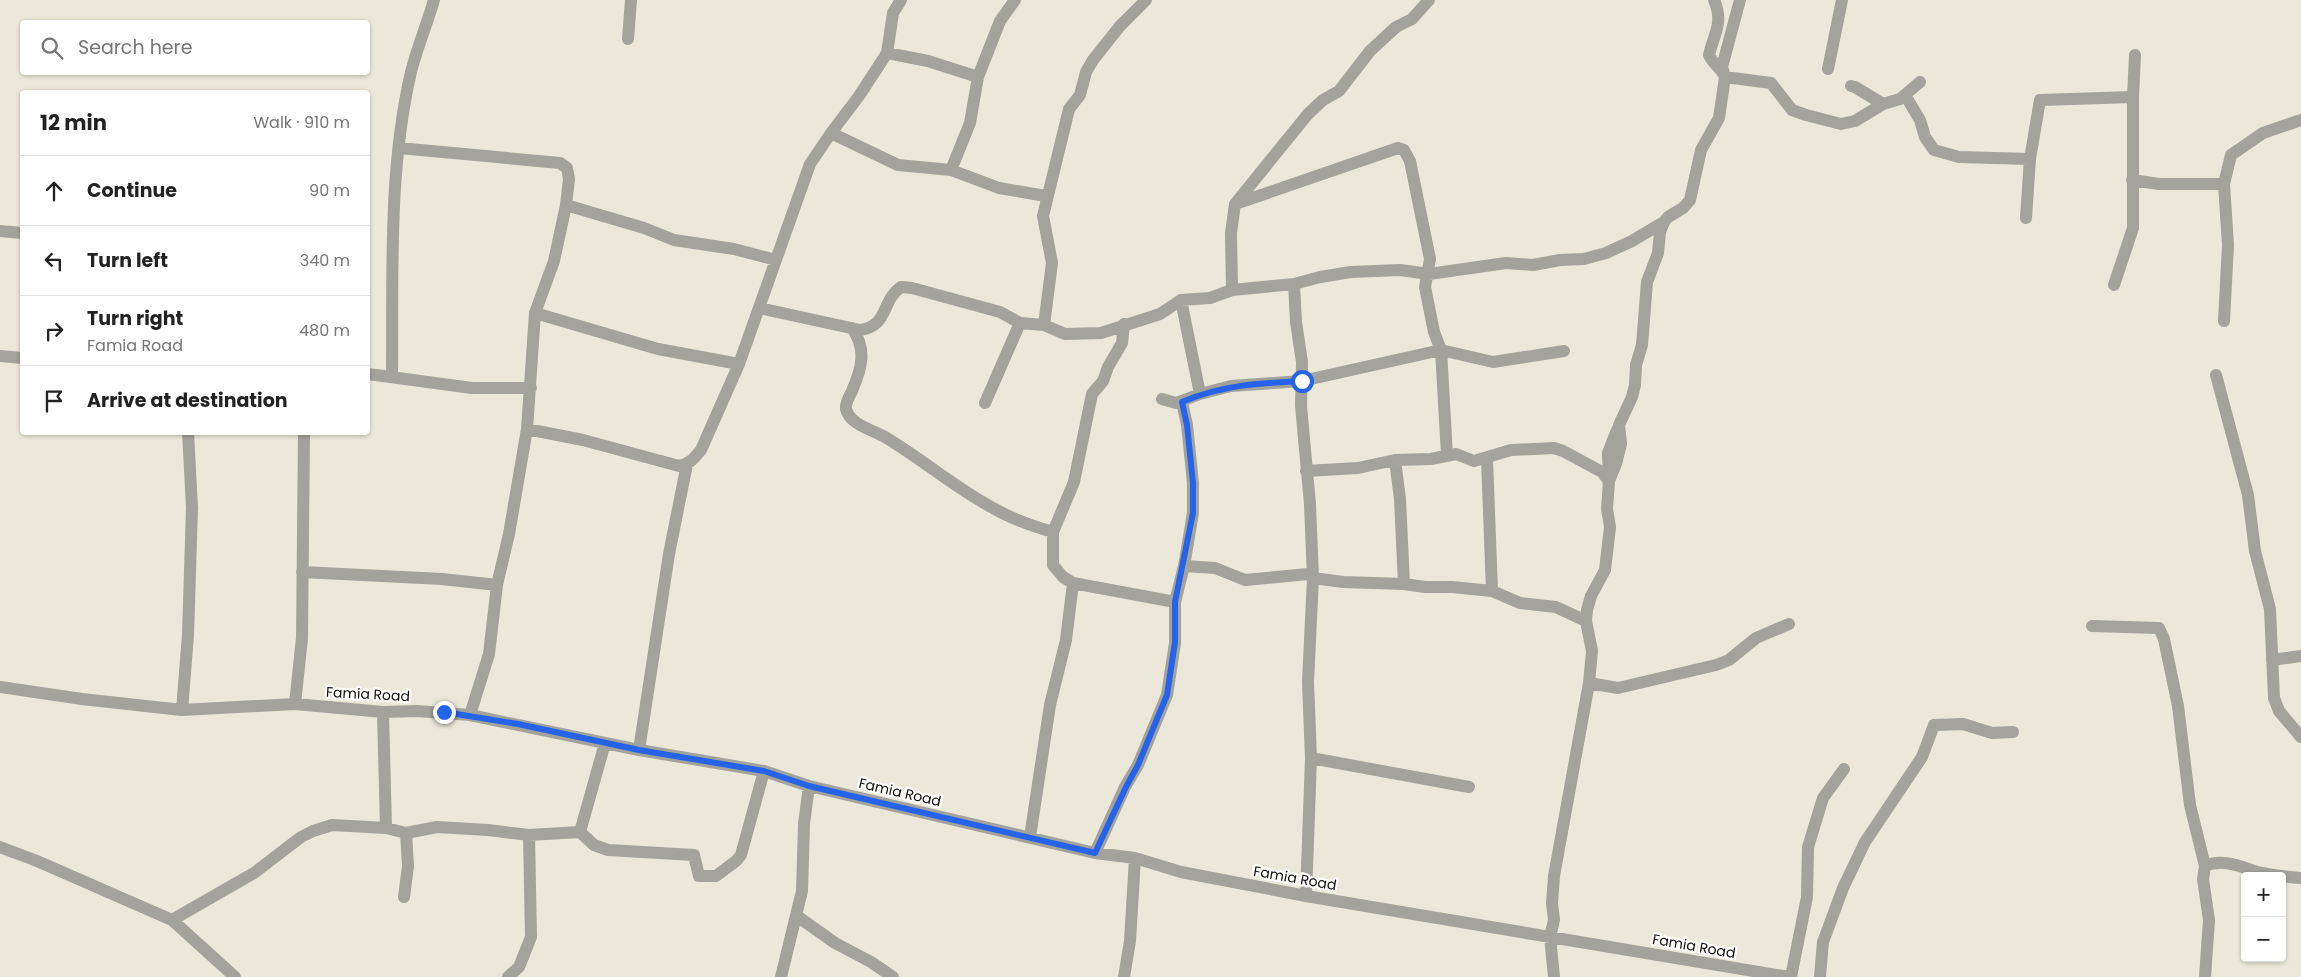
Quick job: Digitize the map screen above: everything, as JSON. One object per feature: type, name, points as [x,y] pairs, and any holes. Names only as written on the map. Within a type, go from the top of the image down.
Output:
[{"type":"street","points":[[392,376],[393,250],[399,148],[411,72],[434,0]]},
{"type":"street","points":[[628,39],[631,0]]},
{"type":"street","points":[[527,429],[584,440],[679,466],[687,464],[701,450],[739,364],[810,164],[859,96],[886,53],[893,13],[901,0]]},
{"type":"street","points":[[951,170],[970,123],[978,77],[1000,21],[1015,0]]},
{"type":"street","points":[[1044,325],[1052,263],[1043,216],[1046,196],[1069,109],[1080,95],[1086,72],[1093,60],[1120,26],[1146,0]]},
{"type":"street","points":[[1232,290],[1231,233],[1235,204],[1308,114],[1323,100],[1339,91],[1370,51],[1396,27],[1412,19],[1429,0]]},
{"type":"street","points":[[1714,0],[1718,14],[1718,27],[1709,55],[1711,61],[1723,72],[1725,77]]},
{"type":"street","points":[[759,308],[860,330],[876,324],[895,291],[900,287],[912,288],[1000,312],[1020,323],[1044,325],[1065,334],[1101,333],[1124,324],[1160,314],[1181,300],[1210,298],[1232,290],[1294,284],[1351,272],[1400,270],[1429,274],[1455,272],[1506,263],[1533,265],[1560,260],[1584,259],[1606,253],[1632,241],[1664,222],[1683,208],[1690,200],[1701,150],[1722,110],[1725,77],[1722,67],[1740,0]]},
{"type":"street","points":[[1828,69],[1842,0]]},
{"type":"street","points":[[886,53],[928,61],[978,77]]},
{"type":"street","points":[[2114,285],[2133,228],[2132,180],[2135,55]]},
{"type":"street","points":[[1725,77],[1771,83],[1792,110],[1841,124],[1855,120],[1883,104],[1900,99],[1920,82]]},
{"type":"street","points":[[1850,86],[1855,87],[1883,104]]},
{"type":"street","points":[[1905,95],[1920,120],[1925,137],[1934,150],[1959,157],[2030,158]]},
{"type":"street","points":[[2026,218],[2030,158],[2040,100],[2133,97]]},
{"type":"street","points":[[2224,321],[2228,245],[2224,184],[2231,155],[2263,133],[2301,120]]},
{"type":"street","points":[[831,133],[898,165],[951,170],[999,188],[1046,196]]},
{"type":"street","points":[[399,148],[560,163],[567,168],[569,179],[566,205],[554,262],[535,313],[527,429],[509,534],[497,585],[489,654],[470,715]]},
{"type":"street","points":[[1235,204],[1398,148],[1404,150],[1410,161],[1430,259],[1429,274],[1425,287],[1434,332],[1441,350],[1447,456]]},
{"type":"street","points":[[2132,180],[2159,184],[2224,184]]},
{"type":"street","points":[[566,205],[644,228],[674,240],[734,249],[776,260]]},
{"type":"street","points":[[1554,977],[1550,937],[1554,920],[1552,903],[1554,876],[1589,684],[1592,650],[1586,621],[1587,610],[1591,596],[1605,570],[1610,527],[1607,509],[1608,453],[1633,391],[1636,365],[1642,345],[1648,282],[1658,253],[1660,232],[1664,222]]},
{"type":"street","points":[[0,231],[20,233]]},
{"type":"street","points":[[1294,284],[1296,322],[1302,362],[1300,406],[1310,504],[1313,578],[1308,682],[1311,758],[1306,896]]},
{"type":"street","points":[[1181,300],[1200,394]]},
{"type":"street","points":[[535,313],[658,349],[739,364]]},
{"type":"street","points":[[985,403],[1020,323]]},
{"type":"street","points":[[1124,324],[1122,343],[1102,381],[1092,394],[1074,482],[1053,532],[1053,565],[1064,577],[1073,582],[1175,602]]},
{"type":"street","points":[[852,328],[859,338],[863,353],[861,369],[847,402],[846,409],[851,418],[886,438],[962,490],[993,508],[1026,524],[1053,532]]},
{"type":"street","points":[[1162,399],[1176,403],[1200,394],[1232,386],[1302,381],[1441,350],[1493,362],[1564,351]]},
{"type":"street","points":[[0,356],[20,358]]},
{"type":"street","points":[[370,374],[472,388],[531,388]]},
{"type":"street","points":[[2216,375],[2248,494],[2255,551],[2270,610],[2274,698],[2279,711],[2301,737]]},
{"type":"street","points":[[1095,853],[1138,765],[1167,695],[1175,642],[1175,602],[1184,566],[1193,513],[1193,483],[1187,425],[1182,402]]},
{"type":"street","points":[[182,710],[188,635],[192,508],[188,435]]},
{"type":"street","points":[[295,704],[302,638],[304,435]]},
{"type":"street","points":[[1306,472],[1358,468],[1395,460],[1431,459],[1456,454],[1474,461],[1487,459],[1512,450],[1554,448],[1563,450],[1602,472],[1609,481]]},
{"type":"street","points":[[1487,459],[1492,591]]},
{"type":"street","points":[[1395,460],[1400,499],[1404,584]]},
{"type":"street","points":[[639,750],[669,554],[687,464]]},
{"type":"street","points":[[1184,566],[1215,568],[1245,580],[1292,574],[1308,574],[1313,578],[1343,582],[1404,584],[1492,591],[1520,603],[1556,607],[1586,621]]},
{"type":"street","points":[[302,572],[442,579],[497,585]]},
{"type":"street","points":[[1030,837],[1050,705],[1066,640],[1073,582]]},
{"type":"street","points":[[1589,684],[1618,688],[1673,677],[1716,665],[1728,660],[1756,638],[1789,624]]},
{"type":"street","points":[[2092,626],[2158,628],[2164,639],[2178,706],[2190,805],[2205,866],[2203,879],[2209,920],[2205,977]]},
{"type":"street","points":[[2272,660],[2301,656]]},
{"type":"street","name":"Famia Road","points":[[0,687],[82,699],[182,710],[295,704],[383,712],[417,711],[470,715],[639,750],[764,771],[809,786],[1095,853],[1135,858],[1180,872],[1306,896],[1790,977]]},
{"type":"street","points":[[383,712],[386,828]]},
{"type":"street","points":[[1820,977],[1823,942],[1843,888],[1865,842],[1922,757],[1934,725],[1963,724],[1992,733],[2013,732]]},
{"type":"street","points":[[580,832],[605,743]]},
{"type":"street","points":[[1311,758],[1469,787]]},
{"type":"street","points":[[1790,977],[1807,897],[1808,847],[1823,798],[1844,769]]},
{"type":"street","points":[[172,920],[254,873],[313,830],[332,825],[386,828],[406,833],[437,828],[488,830],[530,835],[580,832],[594,845],[608,850],[694,856],[699,876],[716,876],[736,861],[740,855],[764,771]]},
{"type":"street","points":[[781,977],[802,891],[804,824],[809,786]]},
{"type":"street","points":[[404,897],[408,866],[406,833]]},
{"type":"street","points":[[508,977],[519,967],[531,937],[530,835]]},
{"type":"street","points":[[0,847],[37,861],[172,920],[235,977]]},
{"type":"street","points":[[1124,977],[1130,941],[1135,858]]},
{"type":"street","points":[[2205,866],[2212,863],[2226,863],[2260,872],[2301,878]]},
{"type":"street","points":[[797,916],[879,973],[893,977]]},
{"type":"route","points":[[444,712],[518,724],[639,750],[764,771],[809,786],[1095,853],[1115,808],[1138,765],[1167,695],[1175,642],[1175,602],[1184,566],[1193,513],[1193,483],[1187,425],[1182,402],[1200,394],[1232,386],[1302,381]]}]
